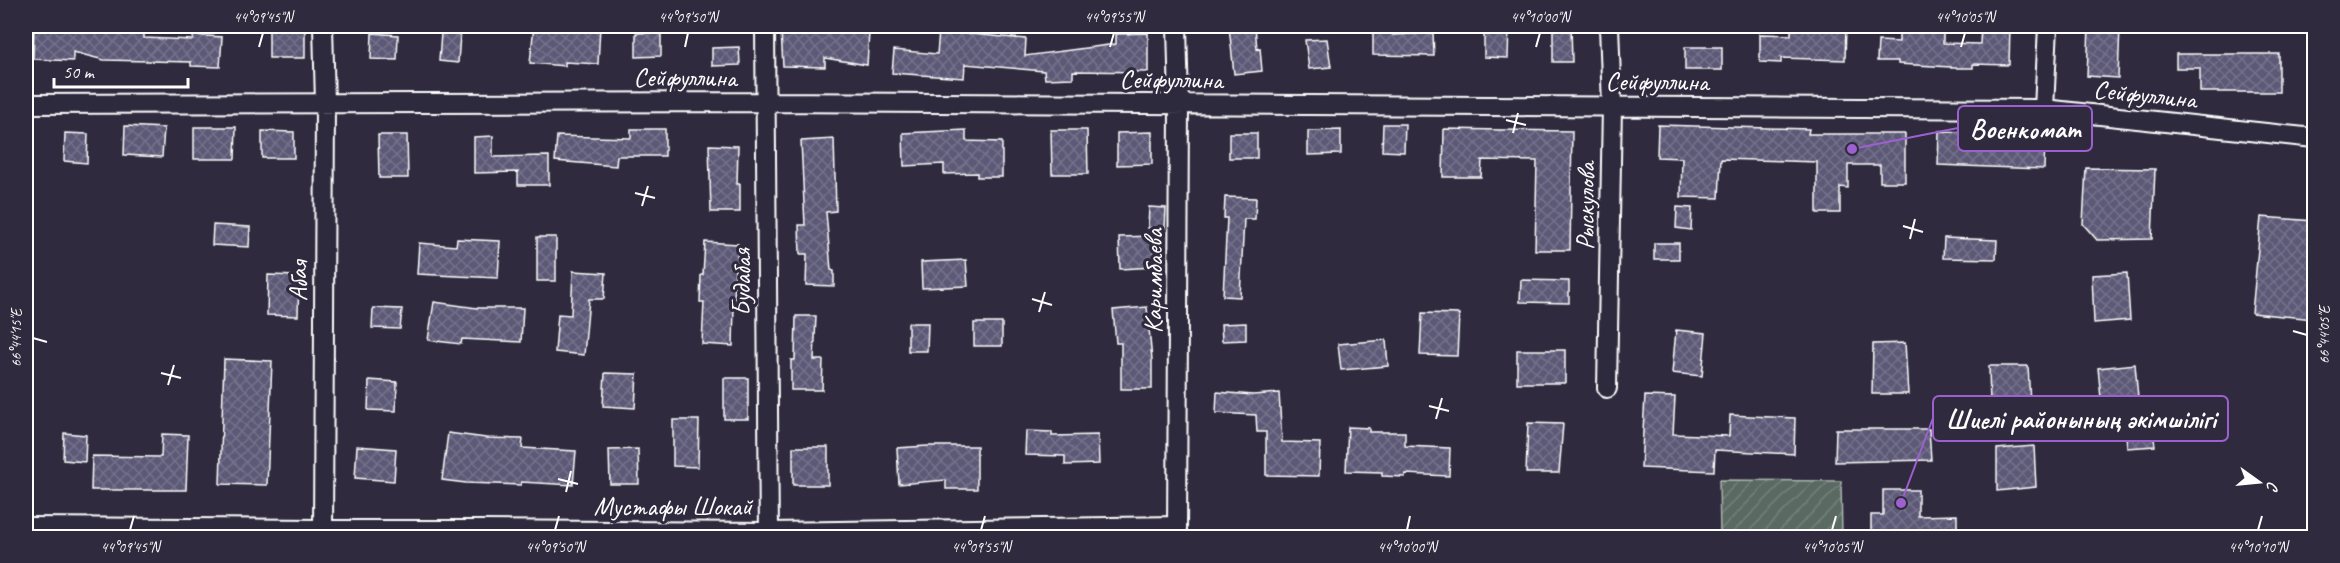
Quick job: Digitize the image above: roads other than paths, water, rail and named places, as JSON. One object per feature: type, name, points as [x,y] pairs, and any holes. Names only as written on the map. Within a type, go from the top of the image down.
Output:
[{"type":"street","name":"Абая","points":[[323,26],[325,103],[323,533]]},
{"type":"street","name":"Будабая","points":[[765,26],[769,535]]},
{"type":"street","name":"Каримбаева","points":[[1177,26],[1179,104],[1177,532]]},
{"type":"street","name":"Рыскулова","points":[[1607,388],[1612,106],[1609,26]]},
{"type":"street","points":[[2044,109],[2048,26]]},
{"type":"street","name":"Сейфуллина","points":[[26,104],[765,102],[2044,109],[2314,138]]},
{"type":"street","name":"Мустафы Шокай","points":[[26,527],[323,533],[769,535],[1177,532]]},
{"type":"place","name":"Военкомат","points":[[1852,149]]},
{"type":"place","name":"Шиелі районының әкімшілігі","points":[[1901,503]]}]
